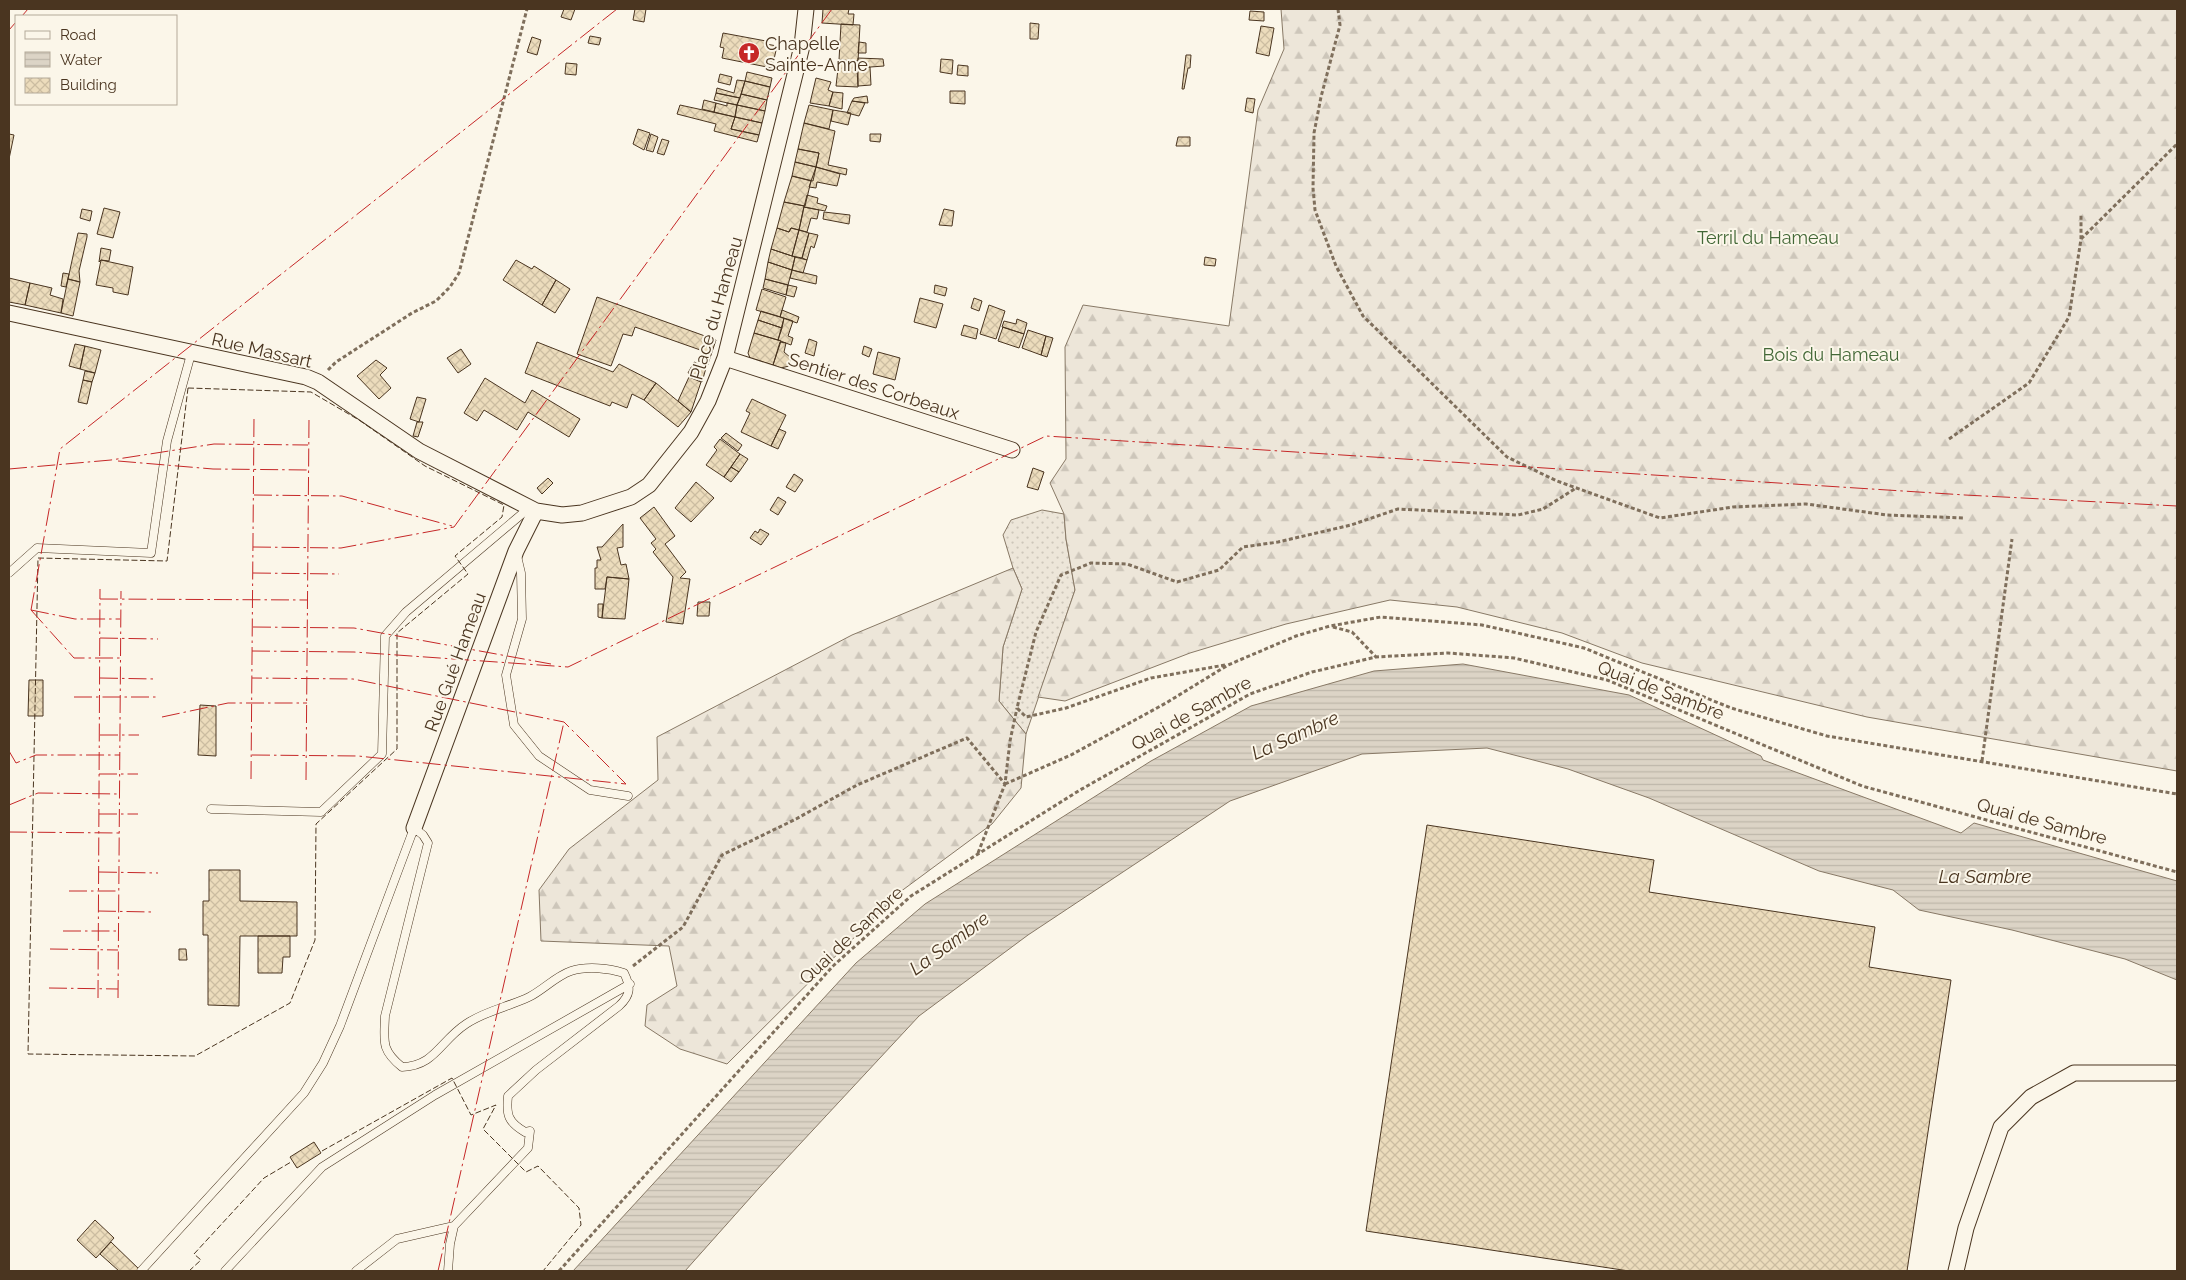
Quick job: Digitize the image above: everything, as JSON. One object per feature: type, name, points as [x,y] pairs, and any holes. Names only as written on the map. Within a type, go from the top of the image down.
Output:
[{"type":"street","name":"Place du Hameau","points":[[533,509],[562,515],[582,513],[624,500],[649,485],[691,432],[708,401],[725,358],[800,55],[806,9]]},
{"type":"street","name":"Rue Massart","points":[[9,313],[191,354],[306,377],[318,382],[419,451],[533,509]]},
{"type":"street","name":"Sentier des Corbeaux","points":[[725,358],[1012,450]]},
{"type":"street","name":"Rue Gué Hameau","points":[[414,828],[533,509]]},
{"type":"street","points":[[1956,1271],[1966,1228],[2001,1127],[2031,1097],[2074,1073],[2174,1073]]},
{"type":"lane","points":[[9,572],[37,548],[151,553],[167,441],[191,354]]},
{"type":"lane","points":[[211,809],[321,812],[382,754],[385,636],[406,612],[533,509]]},
{"type":"lane","points":[[516,551],[521,573],[522,618],[506,675],[514,725],[539,756],[590,790],[628,796]]},
{"type":"lane","points":[[141,1271],[304,1093],[323,1063],[354,989],[414,828],[423,835],[428,843],[385,1016],[384,1046],[390,1058],[402,1067],[417,1066],[466,1024],[481,1015],[529,997],[571,971],[609,968],[624,973],[630,984],[628,997],[619,1006],[529,1076],[508,1096],[507,1110],[513,1125],[525,1132],[530,1131],[528,1148],[454,1226],[450,1244],[448,1271]]},
{"type":"lane","points":[[225,1271],[322,1167],[435,1095],[630,984]]},
{"type":"lane","points":[[356,1271],[397,1239],[454,1226]]},
{"type":"path","points":[[318,382],[336,362],[412,313],[436,301],[450,287],[459,273],[527,9]]},
{"type":"path","points":[[1338,9],[1340,25],[1321,97],[1314,133],[1313,188],[1315,210],[1336,266],[1364,316],[1507,457],[1577,488],[1660,518],[1734,507],[1806,504],[1887,515],[1963,518]]},
{"type":"path","points":[[2081,239],[2177,144]]},
{"type":"path","points":[[1949,439],[2029,382],[2069,317],[2081,239],[2081,215]]},
{"type":"path","points":[[977,854],[1006,784],[1010,741],[1036,632],[1061,575],[1091,563],[1127,564],[1177,582],[1220,570],[1243,547],[1278,542],[1350,525],[1398,509],[1518,515],[1543,509],[1577,488]]},
{"type":"path","points":[[1982,761],[2012,538]]},
{"type":"path","points":[[1006,784],[1072,755],[1166,703],[1228,665],[1296,636],[1330,626],[1381,617],[1482,625],[1584,648],[1731,708],[1827,736],[2177,794]]},
{"type":"path","points":[[1330,626],[1352,632],[1376,657]]},
{"type":"path","name":"Quai de Sambre","points":[[559,1271],[833,966],[911,896],[1080,790],[1250,694],[1312,672],[1376,657],[1448,653],[1514,658],[1607,680],[1862,786],[2177,872]]},
{"type":"path","points":[[1017,708],[1026,717],[1066,708],[1151,678],[1228,665]]},
{"type":"path","points":[[624,973],[683,927],[722,855],[796,819],[857,785],[967,738],[1006,784]]},
{"type":"green space","name":"Bois du Hameau","points":[[1281,9],[2177,9],[2177,771],[1867,717],[1642,663],[1562,633],[1457,607],[1390,600],[1286,624],[1190,653],[1065,701],[1038,697],[1075,590],[1066,539],[1064,514],[1050,483],[1066,459],[1065,347],[1083,305],[1229,326],[1258,110],[1284,49]]},
{"type":"green space","points":[[1042,510],[1064,514],[1066,539],[1075,590],[1026,734],[999,701],[1003,647],[1022,589],[1013,568],[1003,535],[1011,520]]},
{"type":"green space","points":[[1013,568],[1022,589],[1003,647],[999,701],[1026,734],[1021,788],[992,824],[900,892],[727,1064],[680,1049],[645,1026],[647,1005],[677,986],[669,946],[541,941],[539,890],[569,849],[658,780],[657,737],[852,635]]},
{"type":"water","name":"La Sambre","points":[[1463,664],[1629,695],[1761,756],[1763,760],[1961,833],[1974,823],[2177,881],[2177,980],[2125,959],[2012,930],[1919,910],[1893,890],[1819,871],[1649,798],[1568,769],[1487,748],[1362,754],[1230,801],[1028,935],[919,1016],[759,1188],[685,1271],[573,1271],[856,963],[925,904],[1151,761],[1251,706],[1374,671]]},
{"type":"building","points":[[564,9],[575,9],[571,20],[561,17]]},
{"type":"building","points":[[635,9],[646,9],[644,22],[633,20]]},
{"type":"building","points":[[823,9],[849,9],[848,14],[854,14],[853,25],[822,23]]},
{"type":"building","points":[[1250,11],[1264,12],[1264,21],[1249,20]]},
{"type":"building","points":[[1030,23],[1039,24],[1038,39],[1030,39]]},
{"type":"building","points":[[841,24],[860,25],[858,61],[839,60]]},
{"type":"building","points":[[1261,26],[1274,28],[1269,56],[1256,53]]},
{"type":"building","name":"Chapelle Sainte-Anne","points":[[723,33],[766,41],[766,44],[777,46],[772,68],[722,58],[724,48],[720,47]]},
{"type":"building","points":[[590,36],[601,38],[599,45],[588,43]]},
{"type":"building","points":[[532,37],[541,40],[537,55],[527,52]]},
{"type":"building","points":[[859,42],[866,43],[866,53],[858,53]]},
{"type":"building","points":[[1186,55],[1191,55],[1190,68],[1188,68],[1184,89],[1182,89]]},
{"type":"building","points":[[858,58],[883,59],[884,66],[857,68]]},
{"type":"building","points":[[941,59],[953,60],[952,74],[940,72]]},
{"type":"building","points":[[839,60],[858,61],[858,87],[836,86]]},
{"type":"building","points":[[566,63],[577,64],[576,75],[565,74]]},
{"type":"building","points":[[958,65],[968,66],[968,76],[957,75]]},
{"type":"building","points":[[870,67],[871,85],[858,86],[857,68]]},
{"type":"building","points":[[747,72],[772,78],[770,87],[745,81]]},
{"type":"building","points":[[720,74],[732,77],[730,85],[718,82]]},
{"type":"building","points":[[816,78],[831,82],[828,90],[833,92],[829,106],[810,103]]},
{"type":"building","points":[[737,80],[745,81],[740,98],[716,93],[717,88],[734,93]]},
{"type":"building","points":[[745,81],[770,87],[767,100],[741,94]]},
{"type":"building","points":[[950,91],[965,91],[965,104],[950,103]]},
{"type":"building","points":[[833,92],[843,93],[842,109],[829,106]]},
{"type":"building","points":[[716,93],[740,98],[737,105],[714,100]]},
{"type":"building","points":[[741,94],[767,100],[765,111],[737,105]]},
{"type":"building","points":[[867,96],[868,103],[852,101],[854,98]]},
{"type":"building","points":[[1247,98],[1255,99],[1253,113],[1245,111]]},
{"type":"building","points":[[704,100],[716,103],[714,112],[702,109]]},
{"type":"building","points":[[852,101],[865,103],[859,116],[847,113]]},
{"type":"building","points":[[716,103],[727,106],[727,103],[737,105],[735,117],[714,112]]},
{"type":"building","points":[[680,105],[735,117],[731,129],[759,135],[757,142],[714,131],[716,124],[677,114]]},
{"type":"building","points":[[737,105],[765,111],[762,123],[735,117]]},
{"type":"building","points":[[809,105],[833,110],[829,129],[804,123]]},
{"type":"building","points":[[833,110],[851,113],[848,125],[831,121]]},
{"type":"building","points":[[735,117],[762,123],[759,135],[731,129]]},
{"type":"building","points":[[804,123],[835,131],[828,165],[847,169],[846,175],[816,167],[819,153],[798,149]]},
{"type":"building","points":[[638,129],[650,133],[644,150],[633,144]]},
{"type":"building","points":[[9,134],[14,135],[9,159]]},
{"type":"building","points":[[651,134],[658,137],[653,152],[646,150]]},
{"type":"building","points":[[870,134],[881,134],[880,142],[870,141]]},
{"type":"building","points":[[1178,137],[1190,137],[1190,146],[1176,146]]},
{"type":"building","points":[[662,139],[669,141],[664,155],[657,153]]},
{"type":"building","points":[[798,149],[819,153],[816,167],[795,162]]},
{"type":"building","points":[[795,162],[816,167],[813,181],[792,176]]},
{"type":"building","points":[[816,167],[840,174],[837,186],[817,182],[816,188],[809,187]]},
{"type":"building","points":[[792,176],[811,181],[805,206],[784,202]]},
{"type":"building","points":[[807,195],[818,198],[817,203],[827,206],[825,211],[804,207]]},
{"type":"building","points":[[784,202],[804,206],[799,230],[791,228],[789,232],[777,228]]},
{"type":"building","points":[[804,207],[819,210],[817,219],[811,218],[807,232],[799,230]]},
{"type":"building","points":[[104,208],[120,212],[113,238],[97,234]]},
{"type":"building","points":[[82,209],[92,211],[90,221],[80,218]]},
{"type":"building","points":[[944,209],[954,211],[952,226],[939,225]]},
{"type":"building","points":[[824,212],[850,215],[849,224],[823,219]]},
{"type":"building","points":[[777,228],[789,232],[791,228],[799,230],[792,256],[771,249]]},
{"type":"building","points":[[799,230],[809,233],[802,258],[792,256]]},
{"type":"building","points":[[78,233],[87,234],[79,271],[80,282],[68,279]]},
{"type":"building","points":[[809,233],[818,235],[814,248],[811,246],[807,260],[802,258]]},
{"type":"building","points":[[101,248],[111,250],[109,261],[101,260],[99,262]]},
{"type":"building","points":[[771,249],[795,257],[792,270],[768,262]]},
{"type":"building","points":[[795,257],[807,260],[803,273],[792,270]]},
{"type":"building","points":[[1205,257],[1216,259],[1215,266],[1204,265]]},
{"type":"building","points":[[101,260],[133,267],[128,295],[113,292],[113,288],[96,285]]},
{"type":"building","points":[[516,260],[532,269],[534,266],[556,280],[542,305],[503,280]]},
{"type":"building","points":[[768,262],[792,270],[788,285],[765,279]]},
{"type":"building","points":[[792,270],[817,276],[816,284],[790,278]]},
{"type":"building","points":[[63,273],[69,274],[66,287],[61,286]]},
{"type":"building","points":[[9,278],[30,283],[25,305],[9,302]]},
{"type":"building","points":[[68,279],[80,282],[73,316],[61,313]]},
{"type":"building","points":[[765,279],[788,285],[786,295],[763,288]]},
{"type":"building","points":[[556,280],[570,289],[555,313],[542,305]]},
{"type":"building","points":[[30,283],[52,288],[50,295],[63,299],[61,313],[25,305]]},
{"type":"building","points":[[788,285],[797,287],[794,297],[786,295]]},
{"type":"building","points":[[935,285],[947,288],[945,296],[934,293]]},
{"type":"building","points":[[762,289],[786,297],[780,317],[756,310]]},
{"type":"building","points":[[597,297],[716,340],[707,367],[702,365],[706,352],[635,327],[632,336],[623,334],[611,366],[577,354]]},
{"type":"building","points":[[920,298],[943,304],[936,328],[914,322]]},
{"type":"building","points":[[974,298],[982,301],[979,311],[971,308]]},
{"type":"building","points":[[989,305],[1005,311],[996,339],[980,334]]},
{"type":"building","points":[[782,310],[799,317],[797,323],[780,317]]},
{"type":"building","points":[[761,311],[784,318],[782,328],[758,320]]},
{"type":"building","points":[[784,318],[793,321],[788,336],[793,338],[791,345],[778,340]]},
{"type":"building","points":[[1017,319],[1027,323],[1024,334],[1002,327],[1004,321],[1016,324]]},
{"type":"building","points":[[758,320],[782,328],[778,340],[754,333]]},
{"type":"building","points":[[964,325],[978,329],[976,339],[961,335]]},
{"type":"building","points":[[1003,327],[1024,334],[1019,348],[998,341]]},
{"type":"building","points":[[1028,330],[1046,336],[1041,355],[1022,348]]},
{"type":"building","points":[[754,333],[781,341],[773,365],[750,358],[748,353]]},
{"type":"building","points":[[1046,336],[1053,338],[1047,357],[1041,355]]},
{"type":"building","points":[[809,339],[817,342],[814,356],[805,353]]},
{"type":"building","points":[[537,342],[613,372],[619,364],[656,383],[644,400],[632,394],[627,408],[612,402],[610,406],[525,373]]},
{"type":"building","points":[[780,342],[786,343],[784,352],[791,358],[789,366],[781,368],[773,365]]},
{"type":"building","points":[[75,344],[85,346],[80,369],[69,366]]},
{"type":"building","points":[[85,346],[101,350],[95,373],[80,369]]},
{"type":"building","points":[[864,346],[872,349],[869,357],[862,354]]},
{"type":"building","points":[[461,349],[471,364],[458,373],[447,358]]},
{"type":"building","points":[[878,352],[900,358],[895,380],[873,374]]},
{"type":"building","points":[[376,360],[387,368],[380,375],[391,388],[379,399],[357,376]]},
{"type":"building","points":[[694,362],[706,368],[702,382],[688,373]]},
{"type":"building","points":[[85,371],[95,373],[92,382],[83,380]]},
{"type":"building","points":[[689,377],[701,382],[691,412],[678,401]]},
{"type":"building","points":[[485,378],[525,403],[532,390],[580,419],[569,437],[528,412],[517,430],[484,410],[477,421],[464,413]]},
{"type":"building","points":[[83,380],[92,382],[87,404],[78,402]]},
{"type":"building","points":[[656,383],[691,412],[678,427],[644,400]]},
{"type":"building","points":[[417,397],[426,399],[419,422],[410,419]]},
{"type":"building","points":[[752,399],[786,415],[771,446],[741,432],[750,413],[746,411]]},
{"type":"building","points":[[417,422],[423,422],[418,437],[413,436]]},
{"type":"building","points":[[779,429],[786,432],[778,449],[771,446]]},
{"type":"building","points":[[726,433],[742,445],[738,451],[721,438]]},
{"type":"building","points":[[720,439],[740,454],[724,477],[706,465],[717,450],[714,447]]},
{"type":"building","points":[[740,454],[748,459],[739,472],[731,467]]},
{"type":"building","points":[[731,467],[739,472],[731,482],[724,477]]},
{"type":"building","points":[[1033,468],[1044,472],[1038,490],[1027,487]]},
{"type":"building","points":[[794,474],[803,480],[795,492],[786,487]]},
{"type":"building","points":[[548,478],[553,483],[542,494],[537,488]]},
{"type":"building","points":[[696,482],[714,498],[691,522],[675,508]]},
{"type":"building","points":[[778,497],[786,502],[778,515],[770,510]]},
{"type":"building","points":[[654,507],[675,536],[665,544],[686,572],[680,578],[690,579],[683,624],[666,622],[673,577],[653,552],[656,549],[651,543],[656,539],[640,518]]},
{"type":"building","points":[[623,524],[623,547],[617,548],[621,565],[626,564],[629,579],[607,577],[605,589],[595,589],[595,568],[597,568],[597,560],[601,560],[597,547],[602,547]]},
{"type":"building","points":[[760,529],[769,534],[761,545],[750,538],[755,531],[758,533]]},
{"type":"building","points":[[607,577],[629,579],[625,619],[602,618]]},
{"type":"building","points":[[698,602],[710,602],[709,616],[697,616]]},
{"type":"building","points":[[598,604],[603,604],[602,618],[598,617]]},
{"type":"building","points":[[29,680],[43,680],[43,716],[28,716]]},
{"type":"building","points":[[200,705],[216,706],[216,756],[198,755]]},
{"type":"building","points":[[1427,825],[1654,860],[1649,892],[1875,927],[1869,967],[1951,980],[1907,1271],[1629,1271],[1366,1231]]},
{"type":"building","points":[[209,870],[240,870],[240,901],[297,902],[297,936],[240,936],[239,1006],[208,1005],[208,935],[203,935],[203,901],[209,901]]},
{"type":"building","points":[[258,936],[290,936],[290,957],[283,957],[282,973],[258,973]]},
{"type":"building","points":[[179,949],[186,949],[187,960],[179,960]]},
{"type":"building","points":[[314,1142],[321,1153],[297,1168],[290,1157]]},
{"type":"building","points":[[95,1220],[114,1238],[96,1258],[77,1240]]},
{"type":"building","points":[[111,1242],[141,1271],[119,1271],[100,1254]]},
{"type":"fence","points":[[188,388],[311,392],[359,420],[425,466],[504,505],[502,517],[455,556],[468,574],[397,633],[397,749],[316,824],[315,940],[290,1003],[195,1056],[28,1054],[38,558],[167,561],[188,388]]},
{"type":"fence","points":[[322,1151],[452,1078],[471,1115],[496,1105],[483,1129],[526,1172],[538,1166],[579,1208],[581,1225],[543,1271]]},
{"type":"fence","points":[[189,1271],[201,1260],[194,1254],[264,1178],[291,1162]]},
{"type":"power","points":[[23,15],[28,9]]},
{"type":"power","points":[[31,610],[60,449],[617,9]]},
{"type":"power","points":[[253,547],[341,548],[454,527],[832,9]]},
{"type":"power","points":[[9,30],[15,23]]},
{"type":"power","points":[[251,779],[254,418]]},
{"type":"power","points":[[306,780],[309,420]]},
{"type":"power","points":[[252,651],[354,652],[568,667],[1046,436],[1965,495],[2177,506]]},
{"type":"power","points":[[9,469],[111,460],[214,444],[308,445]]},
{"type":"power","points":[[118,461],[213,469],[308,470]]},
{"type":"power","points":[[254,495],[342,496],[452,526]]},
{"type":"power","points":[[253,573],[339,574]]},
{"type":"power","points":[[98,998],[100,589]]},
{"type":"power","points":[[118,998],[121,591]]},
{"type":"power","points":[[100,599],[307,600]]},
{"type":"power","points":[[31,610],[74,658],[120,658]]},
{"type":"power","points":[[31,610],[75,619],[120,619]]},
{"type":"power","points":[[253,627],[354,628],[551,664]]},
{"type":"power","points":[[100,638],[158,639]]},
{"type":"power","points":[[100,678],[155,679]]},
{"type":"power","points":[[252,678],[353,679],[564,722],[626,784],[358,756],[252,755]]},
{"type":"power","points":[[74,697],[158,697]]},
{"type":"power","points":[[162,717],[228,703],[307,703]]},
{"type":"power","points":[[438,1271],[564,722]]},
{"type":"power","points":[[100,735],[139,735]]},
{"type":"power","points":[[9,751],[16,763],[36,755],[120,755]]},
{"type":"power","points":[[99,774],[138,774]]},
{"type":"power","points":[[9,805],[38,793],[119,794]]},
{"type":"power","points":[[99,814],[138,814]]},
{"type":"power","points":[[9,832],[119,833]]},
{"type":"power","points":[[99,872],[158,873]]},
{"type":"power","points":[[69,891],[119,891]]},
{"type":"power","points":[[98,911],[152,912]]},
{"type":"power","points":[[63,931],[119,931]]},
{"type":"power","points":[[50,949],[118,950]]},
{"type":"power","points":[[49,988],[118,989]]},
{"type":"place","name":"Chapelle Sainte-Anne","points":[[749,53]]},
{"type":"park label","name":"Terril du Hameau","points":[[1768,237]]}]
